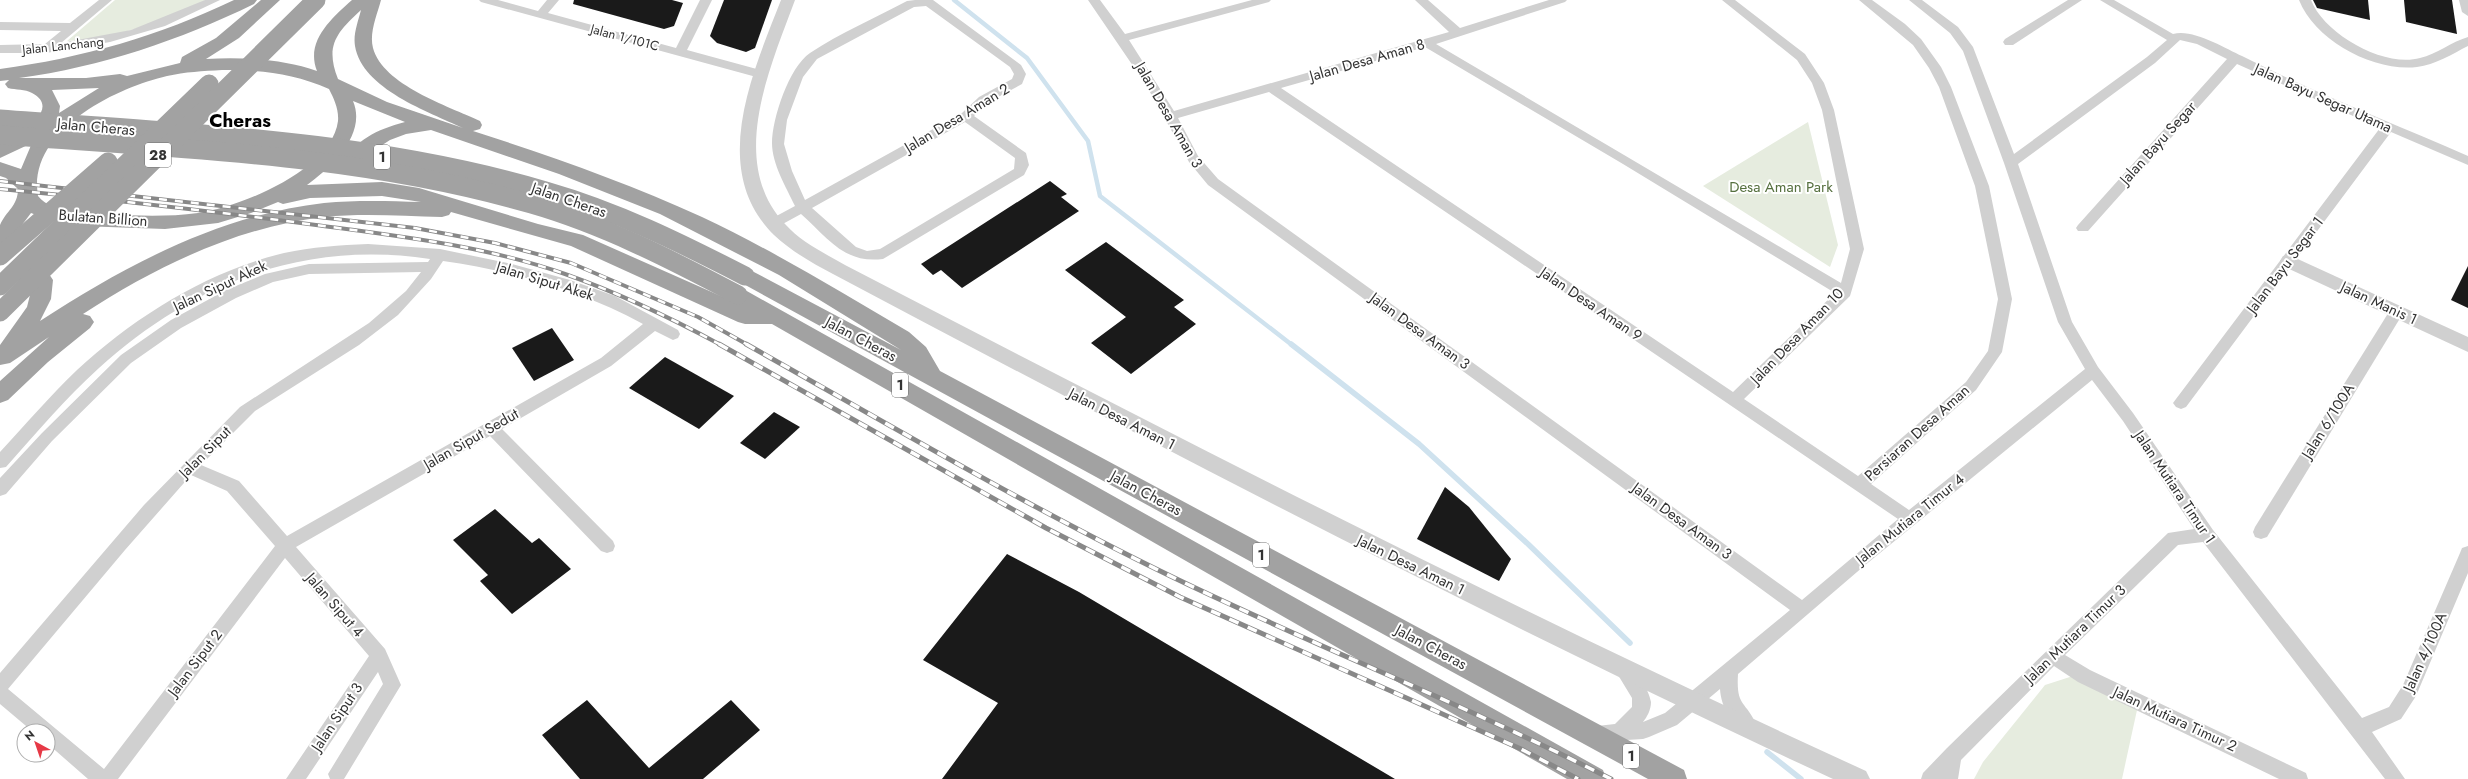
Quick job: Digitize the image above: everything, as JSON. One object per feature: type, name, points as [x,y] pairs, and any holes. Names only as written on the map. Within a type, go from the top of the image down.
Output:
[{"type":"highway","points":[[4,81],[124,51],[198,24],[248,0]]},
{"type":"highway","points":[[0,240],[22,211],[27,192],[32,160],[48,132],[90,101],[221,44],[238,32],[271,0]]},
{"type":"highway","name":"28","points":[[0,286],[296,0]]},
{"type":"highway","name":"28","points":[[0,312],[316,0]]},
{"type":"highway","name":"Bulatan Billion","points":[[0,169],[13,173],[37,208],[52,214],[80,219],[163,222],[195,220],[244,208],[306,177],[326,158],[340,140],[347,125],[348,110],[323,68],[322,58],[325,42],[339,22],[362,0]]},
{"type":"highway","points":[[372,0],[364,38],[368,60],[376,71],[408,93],[552,163]]},
{"type":"highway","points":[[4,81],[86,84],[214,63],[291,68],[316,74],[333,85],[394,112],[552,163],[617,187],[721,235],[901,338],[918,353],[932,377]]},
{"type":"highway","points":[[0,256],[150,126],[216,77]]},
{"type":"highway","points":[[0,152],[29,137],[41,126],[50,114],[52,106],[50,100],[39,88],[4,81]]},
{"type":"highway","name":"Jalan Cheras","points":[[0,119],[340,149],[492,176],[548,192],[639,224],[688,246],[742,285],[777,316],[1593,779]]},
{"type":"highway","points":[[438,126],[418,125],[386,135],[360,152],[350,169],[355,179],[364,184],[382,189],[418,195],[537,231],[576,240],[745,316],[777,316]]},
{"type":"highway","name":"Jalan Cheras","points":[[0,135],[328,163],[477,191],[532,205],[624,238],[742,285],[932,377],[1674,779]]},
{"type":"highway","points":[[1,358],[51,313],[112,272],[145,253],[244,208],[310,191],[382,189]]},
{"type":"highway","points":[[1,358],[121,281],[190,248],[262,222],[299,214],[338,209],[477,212]]},
{"type":"highway","points":[[0,394],[40,356],[65,335],[128,293],[199,260],[280,231],[315,221],[375,209]]},
{"type":"highway","points":[[0,273],[8,271],[35,273],[43,280],[44,290],[42,302],[1,358]]},
{"type":"street","points":[[46,49],[106,0]]},
{"type":"street","name":"Jalan Lanchang","points":[[0,49],[46,49],[78,46],[122,38],[180,17],[214,0]]},
{"type":"street","points":[[541,14],[553,0]]},
{"type":"street","points":[[680,52],[706,0]]},
{"type":"street","name":"Jalan Desa Aman 1","points":[[788,0],[760,74],[747,155],[752,186],[774,223],[820,259],[1110,414],[1624,670],[1858,779]]},
{"type":"street","name":"Jalan Desa Aman 3","points":[[1094,0],[1123,38],[1170,116],[1198,169],[1212,182],[1803,610]]},
{"type":"street","points":[[1123,38],[1234,4],[1265,0]]},
{"type":"street","points":[[1421,0],[1458,33]]},
{"type":"street","name":"Jalan Desa Aman 8","points":[[1170,116],[1426,43],[1561,0]]},
{"type":"street","name":"Jalan Desa Aman 10","points":[[1728,0],[1801,57],[1818,83],[1828,110],[1844,176],[1857,249],[1845,292],[1733,401]]},
{"type":"street","name":"Persiaran Desa Aman","points":[[1860,484],[1971,386],[1995,352],[2005,299],[1982,186],[1945,87],[1935,67],[1917,42],[1891,18],[1866,0]]},
{"type":"street","name":"Jalan Mutiara Timur 1","points":[[1915,0],[1954,30],[1969,50],[2065,322],[2093,372],[2128,417],[2207,535],[2358,726],[2396,779]]},
{"type":"street","points":[[2009,42],[2076,0]]},
{"type":"street","name":"Jalan Bayu Segar Utama","points":[[2106,0],[2176,38],[2202,41],[2235,58],[2388,127],[2468,161]]},
{"type":"street","points":[[2305,0],[2315,20],[2347,46],[2388,60],[2417,63],[2468,42]]},
{"type":"street","points":[[2465,0],[2468,12]]},
{"type":"street","name":"Jalan 1/101C","points":[[487,1],[541,14],[760,74]]},
{"type":"street","name":"Jalan Desa Aman 2","points":[[774,223],[966,116],[978,103],[1018,81],[1020,74],[1015,64],[928,2],[911,4],[813,56],[804,65],[793,87],[781,120],[778,144],[785,171],[802,207]]},
{"type":"street","name":"Jalan Lanchang","points":[[0,26],[73,27]]},
{"type":"street","points":[[2010,163],[2150,60],[2176,38]]},
{"type":"street","points":[[1426,43],[1622,157],[1845,292]]},
{"type":"street","name":"Jalan Bayu Segar","points":[[2083,228],[2235,58]]},
{"type":"street","name":"Jalan Desa Aman 9","points":[[1272,88],[1733,401],[1860,484],[1910,519]]},
{"type":"street","points":[[802,207],[851,251],[867,256],[883,254],[1019,172],[1022,164],[1021,156],[966,116]]},
{"type":"street","name":"Jalan Bayu Segar 1","points":[[2181,403],[2388,127]]},
{"type":"street","name":"Jalan Siput Akek","points":[[0,462],[95,363],[136,330],[173,308],[241,273],[274,261],[309,253],[358,249],[509,268],[588,291],[672,334]]},
{"type":"street","points":[[0,489],[47,437],[126,359],[176,324],[230,294],[270,278],[308,269],[436,260]]},
{"type":"street","name":"Jalan Siput","points":[[0,686],[189,467],[247,409],[369,331],[405,302],[436,260]]},
{"type":"street","name":"Jalan Manis 1","points":[[2289,261],[2468,345]]},
{"type":"street","name":"Jalan 6/100A","points":[[2261,532],[2396,311]]},
{"type":"street","name":"Jalan Siput Sedut","points":[[284,546],[606,362],[653,324]]},
{"type":"street","name":"Jalan Mutiara Timur 4","points":[[1589,733],[1643,731],[1671,719],[1803,610],[1858,561],[2093,372]]},
{"type":"street","points":[[491,427],[607,546]]},
{"type":"street","name":"Jalan Siput 4","points":[[189,467],[233,486],[379,655],[392,685],[337,774]]},
{"type":"street","name":"Jalan Mutiara Timur 3","points":[[1930,779],[1953,754],[2052,656],[2174,538],[2207,535]]},
{"type":"street","name":"Jalan Siput 2","points":[[107,779],[284,546]]},
{"type":"street","name":"Jalan 4/100A","points":[[2358,726],[2370,724],[2395,713],[2410,690],[2468,553]]},
{"type":"street","name":"Jalan Siput 3","points":[[295,779],[379,655]]},
{"type":"street","name":"Jalan Mutiara Timur 2","points":[[2052,656],[2084,676],[2298,779]]},
{"type":"street","points":[[1618,732],[1634,720],[1640,713],[1643,704],[1640,694],[1624,670]]},
{"type":"street","points":[[1730,670],[1728,694],[1734,712],[1753,730]]},
{"type":"street","points":[[0,693],[36,723]]},
{"type":"street","points":[[56,740],[102,779]]},
{"type":"street","points":[[1949,779],[1953,754]]},
{"type":"green space","points":[[115,0],[206,0],[139,28],[122,33],[67,41]]},
{"type":"green space","name":"Desa Aman Park","points":[[1808,122],[1838,245],[1830,267],[1703,186]]},
{"type":"green space","points":[[2073,676],[2137,710],[2122,779],[1974,779],[1983,762],[2045,685]]},
{"type":"building","points":[[574,0],[672,0],[683,3],[674,26],[664,29],[573,4]]},
{"type":"building","points":[[724,0],[772,0],[755,48],[746,52],[717,43],[710,36]]},
{"type":"building","points":[[2313,0],[2368,0],[2370,20],[2317,8]]},
{"type":"building","points":[[2404,0],[2452,0],[2457,34],[2406,22]]},
{"type":"building","points":[[1050,181],[1067,194],[1061,197],[1079,211],[962,288],[941,270],[933,275],[921,264]]},
{"type":"building","points":[[1106,242],[1184,300],[1174,307],[1196,324],[1131,374],[1091,343],[1126,317],[1065,270]]},
{"type":"building","points":[[2468,266],[2468,308],[2451,300]]},
{"type":"building","points":[[552,328],[574,360],[534,381],[512,348]]},
{"type":"building","points":[[665,357],[734,396],[699,429],[629,388]]},
{"type":"building","points":[[774,412],[800,427],[765,459],[740,443]]},
{"type":"building","points":[[1445,487],[1469,507],[1511,559],[1499,581],[1417,539]]},
{"type":"building","points":[[495,509],[532,543],[539,538],[571,569],[512,614],[480,581],[488,575],[453,540]]},
{"type":"building","points":[[1007,554],[1079,592],[1395,779],[942,779],[998,703],[923,660]]},
{"type":"building","points":[[587,700],[649,768],[731,700],[760,730],[703,779],[580,779],[542,735]]},
{"type":"waterway","points":[[954,0],[1027,58],[1088,141],[1100,196],[1292,345]]},
{"type":"waterway","points":[[1291,344],[1419,444],[1528,544],[1630,643]]},
{"type":"waterway","points":[[1767,752],[1801,779]]},
{"type":"railway","points":[[0,181],[415,228],[495,243],[571,263],[698,317],[748,345]]},
{"type":"railway","points":[[0,189],[119,201],[277,220],[378,233],[473,249],[535,264],[585,281],[644,306],[721,345]]},
{"type":"railway","points":[[719,344],[1046,528],[1180,597],[1521,749],[1578,779]]},
{"type":"railway","points":[[746,344],[965,468],[1075,528],[1240,609],[1506,728],[1611,779]]},
{"type":"district","name":"Cheras","points":[[240,120]]}]
